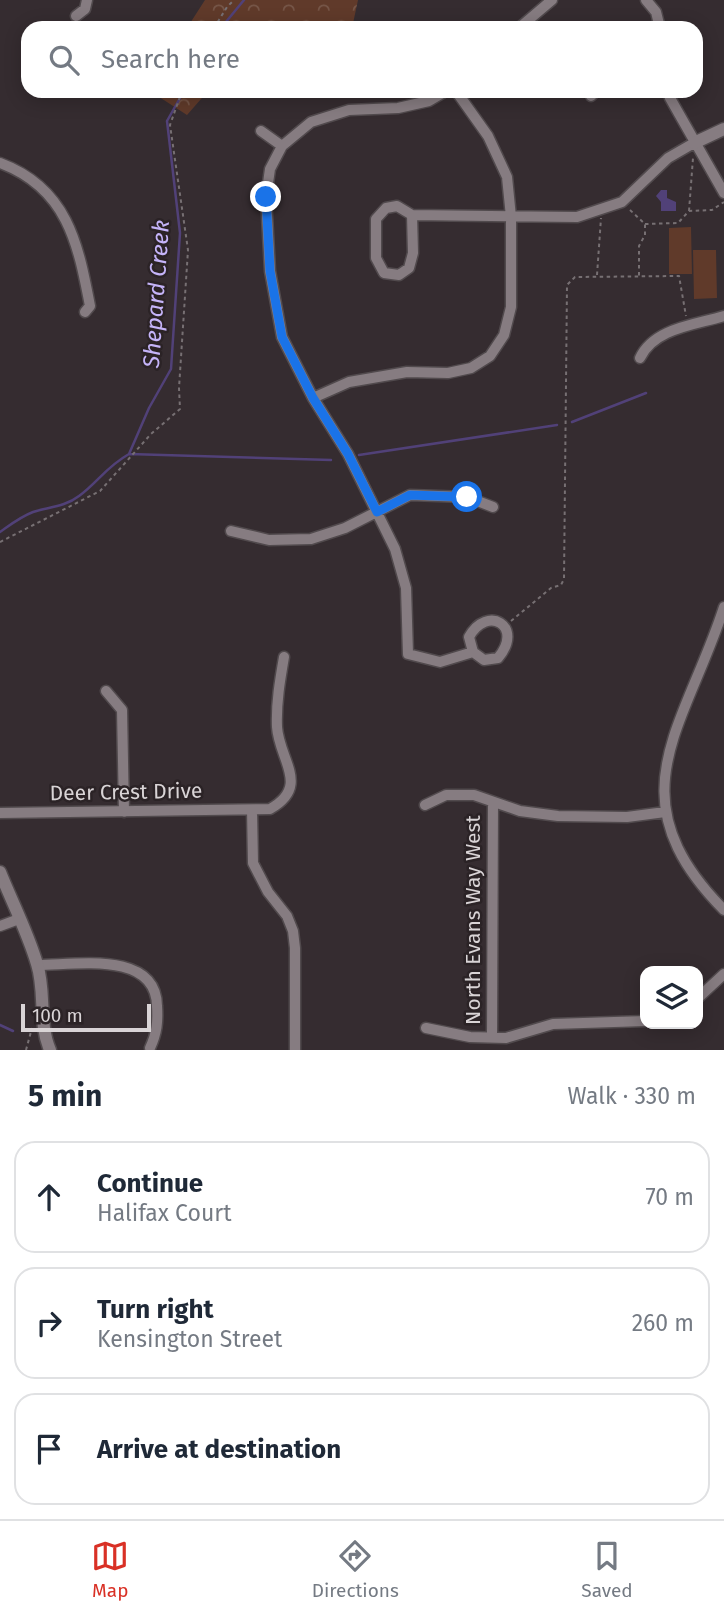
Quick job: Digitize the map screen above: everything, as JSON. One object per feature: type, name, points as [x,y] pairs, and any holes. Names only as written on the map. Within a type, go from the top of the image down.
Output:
[{"type":"street","points":[[76,16],[85,9],[87,0]]},
{"type":"street","points":[[527,21],[552,0]]},
{"type":"street","points":[[646,0],[656,12],[658,21]]},
{"type":"street","points":[[434,98],[408,106],[349,110],[311,122],[282,145],[271,169],[266,197],[270,271],[282,337],[313,398],[348,454],[395,549],[406,588],[408,654],[440,662],[473,652]]},
{"type":"street","points":[[313,398],[349,382],[407,372],[447,373],[471,368],[490,356],[504,335],[511,307],[511,217],[507,177],[488,136],[461,98]]},
{"type":"street","points":[[670,98],[723,190]]},
{"type":"street","points":[[412,215],[413,253],[409,268],[399,275],[384,273],[376,258],[376,219],[386,208],[397,206],[412,215],[577,217],[622,202],[668,158],[724,129]]},
{"type":"street","points":[[261,131],[282,145]]},
{"type":"street","points":[[0,163],[18,170],[43,187],[63,212],[74,238],[85,281],[90,306],[85,312]]},
{"type":"street","points":[[640,358],[646,346],[659,336],[724,316]]},
{"type":"street","points":[[231,531],[270,540],[311,539],[345,528],[410,495],[467,497],[493,507]]},
{"type":"street","points":[[724,607],[712,643],[675,728],[664,779],[665,812],[685,864],[724,910]]},
{"type":"street","points":[[486,620],[496,621],[504,627],[509,636],[508,646],[498,658],[484,660],[473,652],[469,637],[475,625],[486,620]]},
{"type":"street","points":[[712,643],[724,648]]},
{"type":"street","name":"Deer Crest Drive","points":[[0,813],[252,810],[270,809],[282,803],[290,789],[291,773],[278,732],[277,703],[284,657]]},
{"type":"street","points":[[106,691],[122,710],[124,811]]},
{"type":"street","points":[[425,805],[446,795],[474,795],[520,811],[558,816],[627,817],[665,812]]},
{"type":"street","name":"North Evans Way West","points":[[492,1037],[493,803]]},
{"type":"street","points":[[252,810],[253,863],[258,877],[287,916],[293,932],[295,1050]]},
{"type":"street","points":[[0,872],[38,965],[42,1017],[50,1050]]},
{"type":"street","points":[[0,926],[19,919]]},
{"type":"street","points":[[38,965],[114,965],[133,968],[147,977],[157,1000],[158,1031],[150,1048]]},
{"type":"street","points":[[703,993],[724,974]]},
{"type":"street","points":[[426,1028],[470,1037],[506,1038],[553,1024],[640,1021]]},
{"type":"path","points":[[218,21],[234,0]]},
{"type":"path","points":[[0,542],[100,491],[151,434],[180,409],[178,388],[188,250],[170,125],[180,98]]},
{"type":"path","points":[[622,202],[645,224],[678,223],[689,211],[694,143]]},
{"type":"path","points":[[689,211],[712,210],[724,202]]},
{"type":"path","points":[[597,276],[597,245],[602,210]]},
{"type":"path","points":[[639,276],[639,246],[645,235],[645,224]]},
{"type":"path","points":[[504,627],[551,588],[561,585],[564,579],[567,285],[575,277],[679,276],[688,327]]},
{"type":"path","points":[[26,1050],[31,1030],[42,1017]]},
{"type":"green space","points":[[205,0],[358,0],[354,21],[192,21]]},
{"type":"green space","points":[[161,98],[202,98],[187,115]]},
{"type":"green space","points":[[691,227],[692,274],[669,274],[669,228]]},
{"type":"green space","points":[[693,250],[716,250],[717,298],[694,299]]},
{"type":"shaded area","points":[[661,190],[667,190],[667,198],[676,202],[676,211],[661,211],[661,202],[656,196]]},
{"type":"waterway","name":"Shepard Creek","points":[[227,21],[244,0]]},
{"type":"waterway","name":"Shepard Creek","points":[[129,454],[149,408],[171,369],[180,233],[167,121],[180,98]]},
{"type":"waterway","name":"Shepard Creek","points":[[572,422],[646,393]]},
{"type":"waterway","name":"Shepard Creek","points":[[359,455],[557,425]]},
{"type":"waterway","name":"Shepard Creek","points":[[0,532],[28,514],[74,500],[129,454],[331,460]]},
{"type":"waterway","points":[[0,1025],[13,1031]]},
{"type":"route","points":[[266,197],[270,271],[282,337],[313,398],[348,454],[377,512],[410,495],[467,497]]}]
